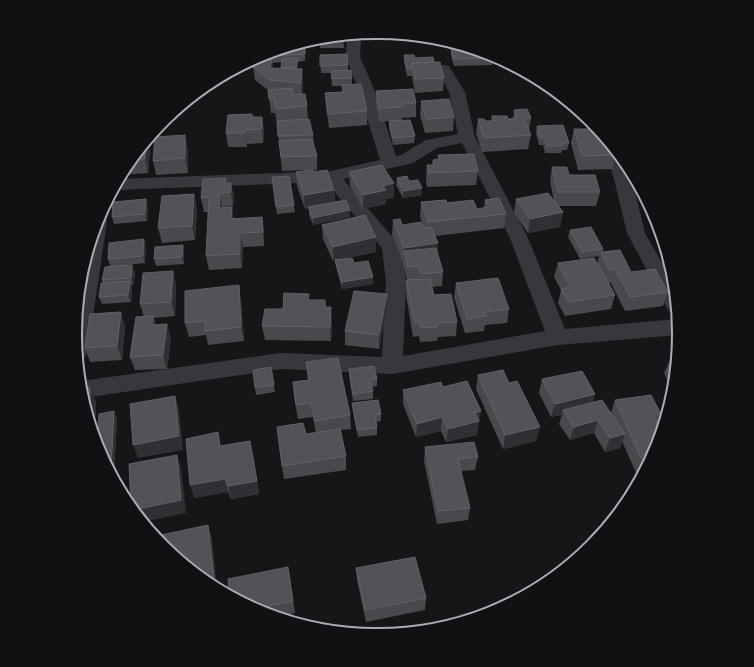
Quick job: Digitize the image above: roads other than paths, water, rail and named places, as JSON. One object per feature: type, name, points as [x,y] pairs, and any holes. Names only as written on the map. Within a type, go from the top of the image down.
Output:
[{"type":"street","points":[[354,40],[353,57],[367,92],[388,162]]},
{"type":"street","points":[[444,69],[457,92],[467,137],[519,238],[558,337]]},
{"type":"street","points":[[123,185],[331,176],[388,162],[407,159],[432,144],[467,137]]},
{"type":"street","points":[[618,163],[623,179],[636,233],[669,294]]},
{"type":"street","points":[[331,176],[391,247],[396,282],[392,366]]},
{"type":"street","points":[[83,314],[91,265]]},
{"type":"street","points":[[88,389],[281,361],[392,366],[558,337],[672,328]]}]
